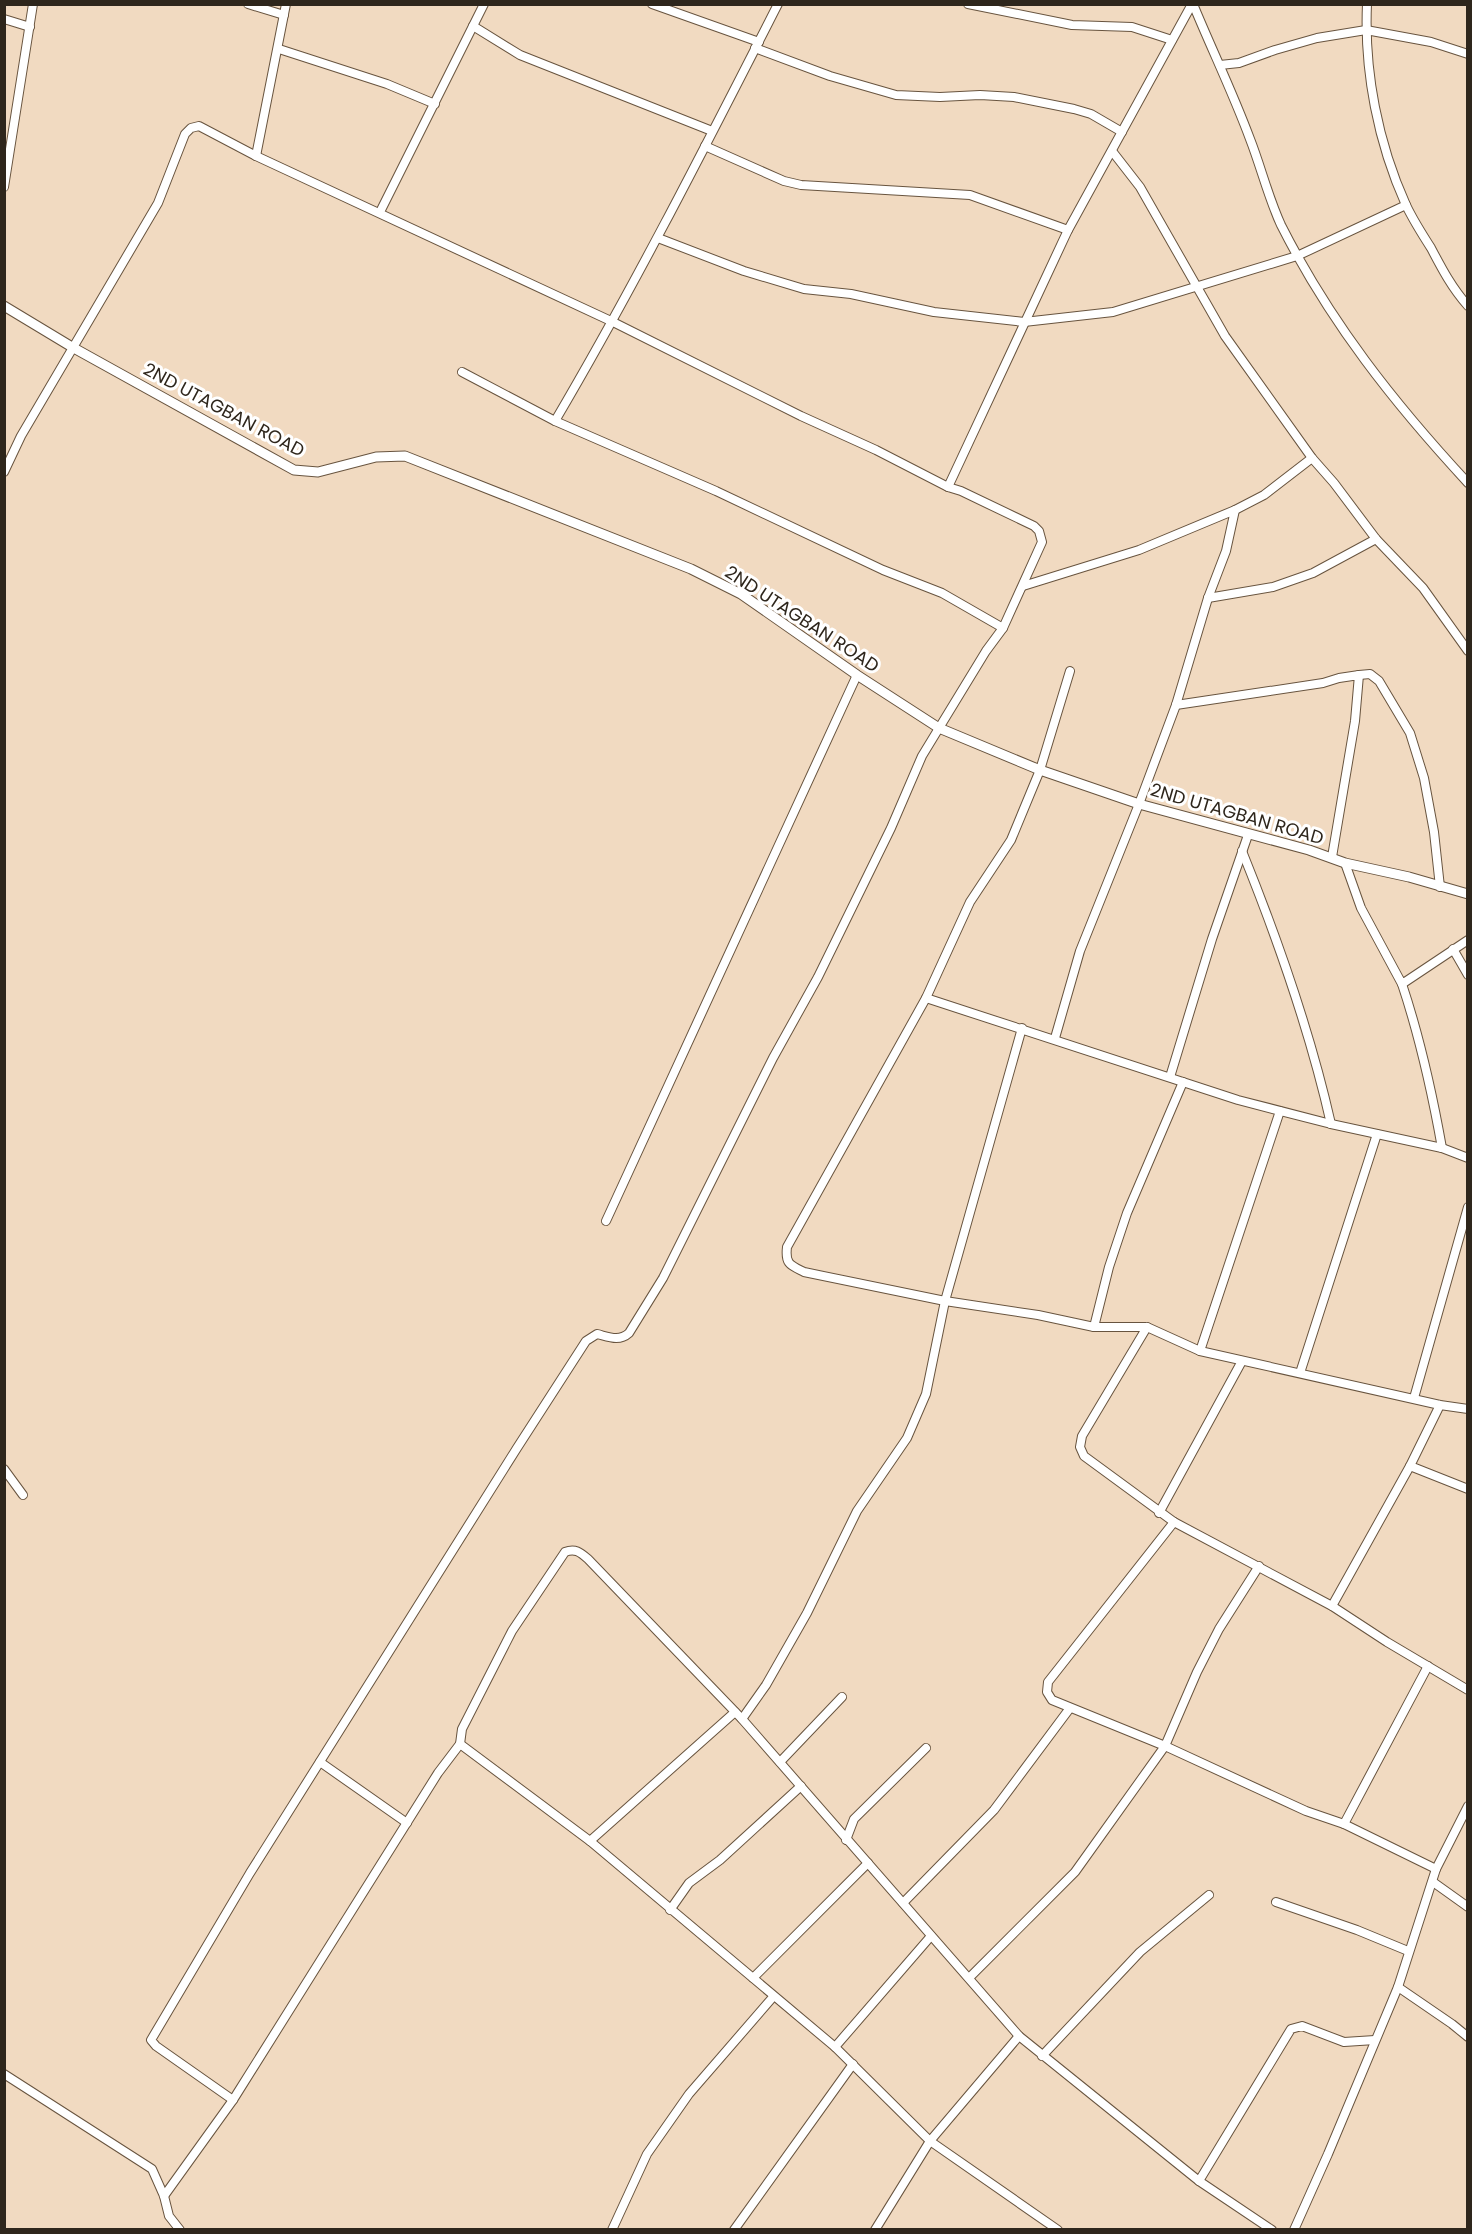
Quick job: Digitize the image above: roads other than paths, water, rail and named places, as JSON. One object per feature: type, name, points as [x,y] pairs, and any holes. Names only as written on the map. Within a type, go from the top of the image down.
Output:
[{"type":"street","points":[[4,187],[8,141],[33,4]]},
{"type":"street","points":[[248,4],[284,15]]},
{"type":"street","points":[[256,156],[273,68],[279,49],[286,4]]},
{"type":"street","points":[[380,212],[484,4]]},
{"type":"street","points":[[652,4],[831,76],[896,95],[1014,97],[1091,114],[1122,132]]},
{"type":"street","points":[[555,421],[613,322],[658,238],[778,4]]},
{"type":"street","points":[[968,4],[1072,25],[1132,27],[1172,40]]},
{"type":"street","points":[[948,488],[1068,230],[1193,4]]},
{"type":"street","points":[[1193,4],[1251,140],[1280,221],[1297,256],[1354,348],[1391,395],[1466,477]]},
{"type":"street","points":[[1367,4],[1366,30],[1374,99],[1384,146],[1406,205],[1453,289],[1467,306]]},
{"type":"street","points":[[4,19],[30,27]]},
{"type":"street","points":[[473,26],[520,55],[712,131]]},
{"type":"street","points":[[1220,65],[1239,63],[1317,38],[1366,30],[1431,42],[1467,54]]},
{"type":"street","points":[[279,49],[387,84],[435,104]]},
{"type":"street","points":[[4,472],[21,436],[158,203],[185,134],[191,128],[199,126],[256,156],[613,322],[801,416],[876,450],[948,488],[961,491],[1005,511],[1039,531],[1042,543],[1003,628],[986,651],[922,756],[891,828],[818,977],[773,1059],[663,1278],[629,1333],[623,1338],[615,1339],[597,1334],[586,1341],[250,1874],[151,2040],[232,2100]]},
{"type":"street","points":[[705,146],[784,181],[801,185],[970,195],[1068,230]]},
{"type":"street","points":[[1113,151],[1140,187],[1225,336],[1312,458],[1376,538],[1423,588],[1467,651]]},
{"type":"street","points":[[658,238],[744,271],[804,288],[851,294],[934,312],[1024,322],[1113,312],[1195,285],[1297,256],[1406,205]]},
{"type":"street","name":"2ND UTAGBAN ROAD","points":[[4,306],[72,347],[294,470],[318,472],[376,458],[405,456],[691,569],[741,594],[857,675],[939,728],[1040,770],[1139,804],[1467,894]]},
{"type":"street","points":[[462,372],[555,421],[716,491],[883,570],[942,593],[1003,628]]},
{"type":"street","points":[[1023,586],[1139,550],[1235,510],[1264,495],[1312,458]]},
{"type":"street","points":[[1055,1038],[1080,951],[1176,705],[1208,598],[1226,551],[1235,510]]},
{"type":"street","points":[[1208,598],[1273,587],[1314,573],[1376,538]]},
{"type":"street","points":[[1070,671],[1040,770],[1011,840],[970,902],[926,998],[787,1247],[786,1257],[791,1266],[804,1272],[945,1301],[1038,1315],[1094,1327],[1147,1327],[1200,1351],[1440,1405],[1467,1409]]},
{"type":"street","points":[[1176,705],[1370,674],[1379,681],[1410,733],[1424,778],[1434,832],[1440,887]]},
{"type":"street","points":[[606,1221],[857,675]]},
{"type":"street","points":[[1332,857],[1355,721],[1359,675]]},
{"type":"street","points":[[1170,1077],[1212,939],[1248,835]]},
{"type":"street","points":[[1242,851],[1263,904],[1307,1033],[1321,1079],[1331,1124]]},
{"type":"street","points":[[1345,862],[1361,908],[1402,984],[1422,1047],[1443,1148]]},
{"type":"street","points":[[1402,984],[1467,940]]},
{"type":"street","points":[[1453,949],[1467,975]]},
{"type":"street","points":[[926,998],[1055,1038],[1238,1100],[1331,1124],[1443,1148],[1467,1158]]},
{"type":"street","points":[[742,1719],[766,1685],[807,1613],[857,1511],[907,1438],[926,1394],[945,1301],[1022,1028]]},
{"type":"street","points":[[1094,1327],[1109,1267],[1127,1213],[1183,1082]]},
{"type":"street","points":[[1200,1351],[1280,1111]]},
{"type":"street","points":[[1300,1373],[1377,1134]]},
{"type":"street","points":[[1414,1398],[1467,1207]]},
{"type":"street","points":[[1147,1327],[1082,1436],[1080,1447],[1084,1456],[1174,1522],[1332,1606],[1467,1690]]},
{"type":"street","points":[[1160,1513],[1242,1361]]},
{"type":"street","points":[[1332,1606],[1410,1466],[1440,1405]]},
{"type":"street","points":[[1410,1466],[1467,1489]]},
{"type":"street","points":[[4,1469],[23,1495]]},
{"type":"street","points":[[1174,1522],[1048,1682],[1047,1692],[1052,1700],[1165,1746],[1306,1811],[1344,1824],[1436,1869]]},
{"type":"street","points":[[164,2196],[232,2100],[438,1773],[460,1744],[462,1729],[512,1631],[565,1552],[572,1550],[579,1551],[588,1559],[742,1719],[1019,2036],[1199,2181],[1272,2229]]},
{"type":"street","points":[[969,1978],[1075,1872],[1165,1746],[1197,1672],[1219,1629],[1259,1566]]},
{"type":"street","points":[[1344,1824],[1428,1666]]},
{"type":"street","points":[[780,1762],[842,1697]]},
{"type":"street","points":[[903,1903],[994,1810],[1070,1708]]},
{"type":"street","points":[[590,1841],[735,1712]]},
{"type":"street","points":[[460,1744],[590,1841],[753,1978],[772,1997],[835,2047],[930,2141],[1058,2229]]},
{"type":"street","points":[[846,1840],[854,1819],[926,1748]]},
{"type":"street","points":[[320,1762],[407,1823]]},
{"type":"street","points":[[670,1910],[690,1883],[720,1860],[801,1786]]},
{"type":"street","points":[[1294,2229],[1398,1987],[1436,1869],[1467,1806]]},
{"type":"street","points":[[753,1978],[868,1863]]},
{"type":"street","points":[[1433,1882],[1467,1907]]},
{"type":"street","points":[[1042,2056],[1140,1952],[1209,1895]]},
{"type":"street","points":[[1276,1902],[1357,1930],[1408,1951]]},
{"type":"street","points":[[835,2047],[931,1936]]},
{"type":"street","points":[[1398,1987],[1467,2037]]},
{"type":"street","points":[[612,2229],[647,2154],[689,2094],[772,1997]]},
{"type":"street","points":[[1199,2181],[1291,2030],[1302,2026],[1344,2042],[1375,2040]]},
{"type":"street","points":[[875,2229],[930,2141],[1019,2036]]},
{"type":"street","points":[[734,2229],[853,2064]]},
{"type":"street","points":[[4,2074],[152,2169],[164,2196],[169,2216],[180,2229]]}]
